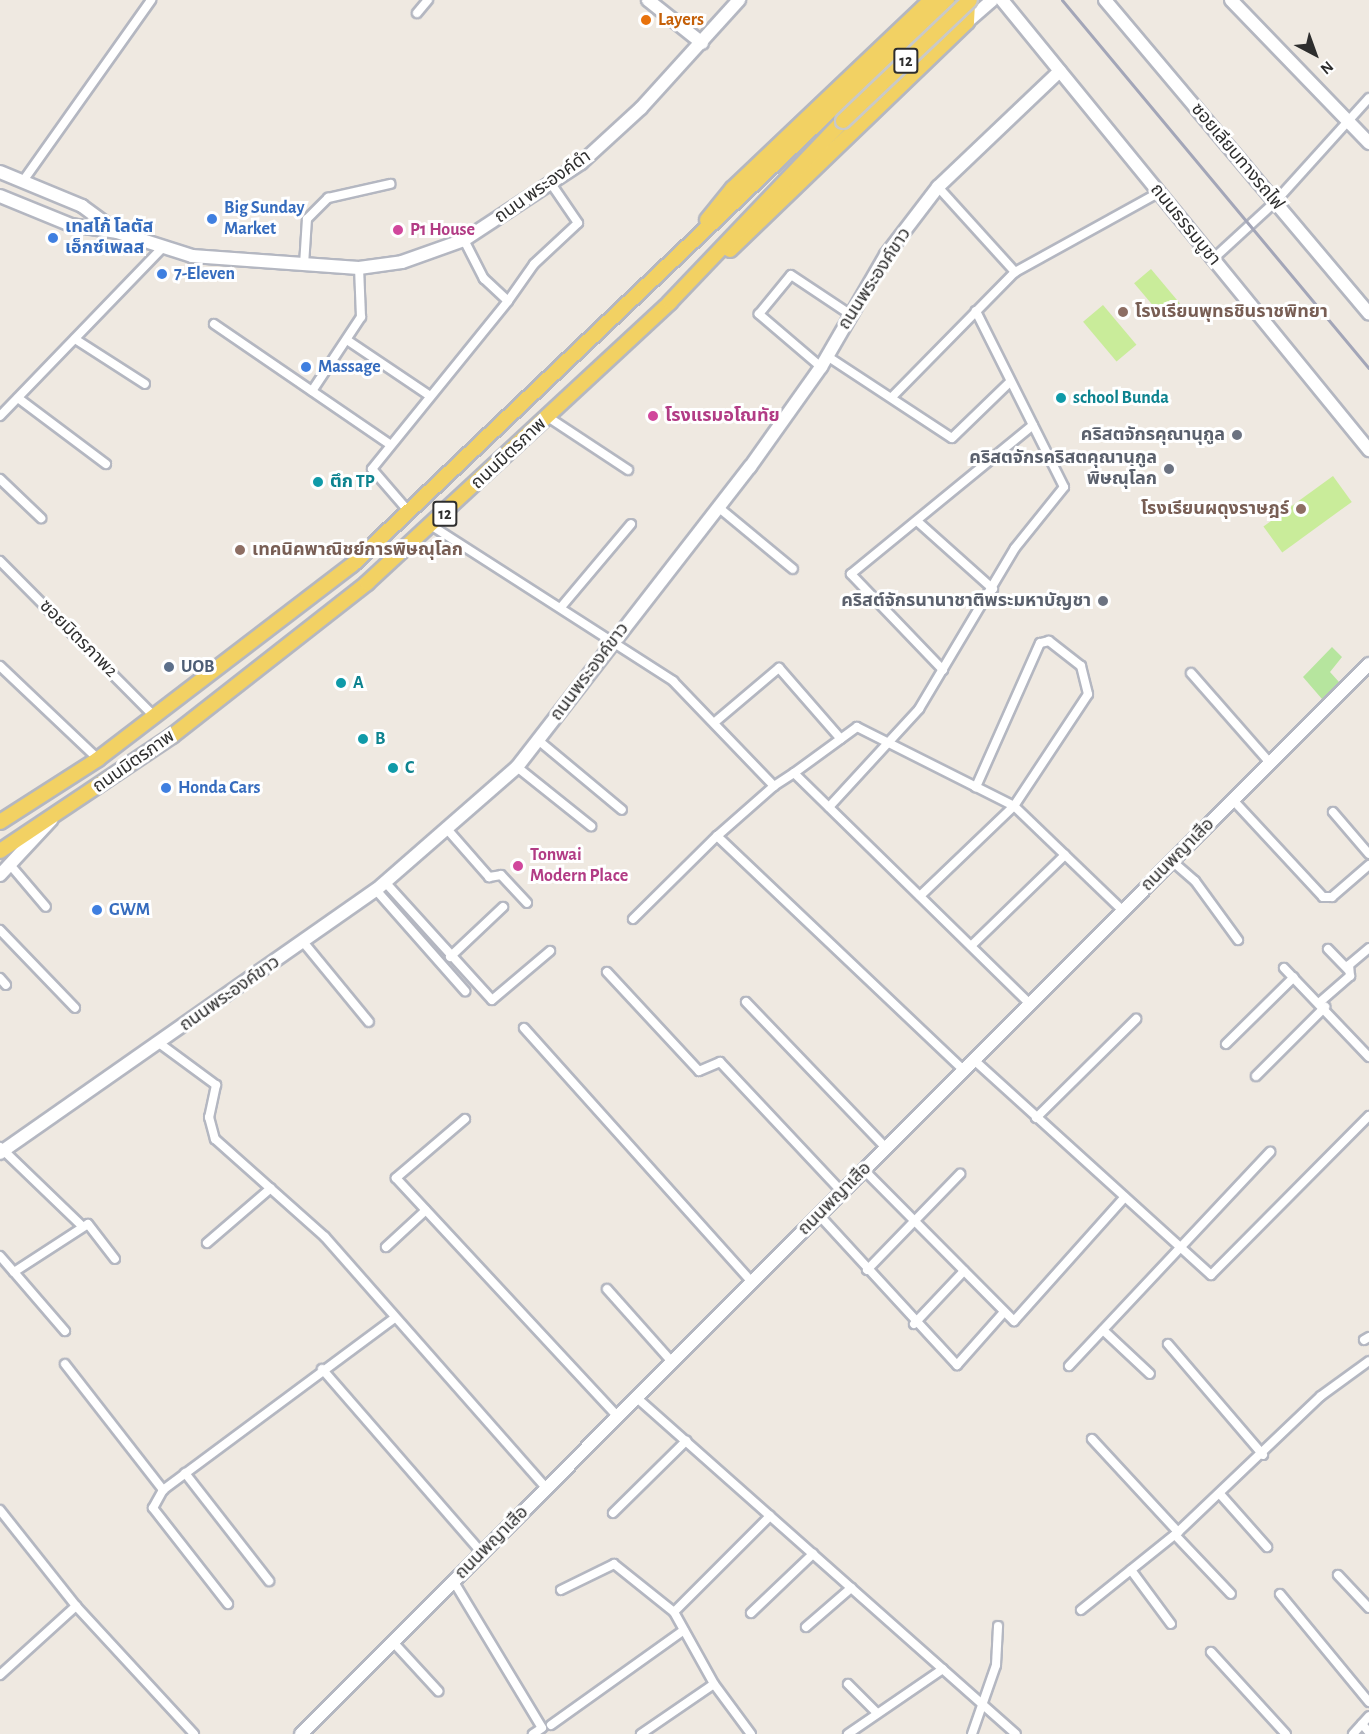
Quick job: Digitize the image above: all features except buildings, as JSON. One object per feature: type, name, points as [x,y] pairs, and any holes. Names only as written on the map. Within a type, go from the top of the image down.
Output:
[{"type":"main road","points":[[674,262],[732,189],[931,0]]},
{"type":"main road","name":"ถนนมิตรภาพ","points":[[0,822],[98,759],[155,717],[411,513],[947,0]]},
{"type":"main road","points":[[670,302],[759,225],[967,22],[969,0]]},
{"type":"main road","name":"ถนนมิตรภาพ","points":[[0,851],[53,819],[172,736],[432,526],[670,302],[843,121],[969,0]]},
{"type":"street","points":[[23,182],[151,0]]},
{"type":"street","points":[[417,13],[429,0]]},
{"type":"street","points":[[648,0],[702,43]]},
{"type":"street","name":"ถนน พระองค์ดำ","points":[[117,232],[192,256],[359,268],[402,261],[464,240],[552,185],[641,108],[739,0]]},
{"type":"street","points":[[967,22],[992,0]]},
{"type":"street","name":"ถนนธรรมบูชา","points":[[1002,0],[1369,450]]},
{"type":"street","name":"ซอยเลียบทางรถไฟ","points":[[1106,0],[1369,314]]},
{"type":"street","points":[[1231,0],[1369,143]]},
{"type":"street","name":"ถนนพระองค์ขาว","points":[[1,1150],[304,943],[381,886],[517,767],[718,507],[824,362],[886,255],[938,187],[1060,71]]},
{"type":"street","points":[[1213,259],[1275,202],[1369,98]]},
{"type":"street","points":[[0,172],[82,206],[117,232]]},
{"type":"street","points":[[304,265],[307,219],[328,198],[390,184]]},
{"type":"street","points":[[411,513],[372,469],[508,301],[534,264],[578,223],[552,185]]},
{"type":"street","points":[[938,187],[1015,272]]},
{"type":"street","points":[[892,397],[1015,272],[1158,193]]},
{"type":"street","points":[[0,196],[71,225],[117,232]]},
{"type":"street","points":[[464,240],[484,279],[508,301]]},
{"type":"street","points":[[0,416],[162,248]]},
{"type":"street","points":[[312,391],[361,317],[359,268]]},
{"type":"street","points":[[851,315],[791,275],[759,314],[824,362],[892,397],[952,438],[1010,382]]},
{"type":"street","points":[[829,807],[884,741],[919,709],[1041,510],[1064,487],[976,311]]},
{"type":"street","points":[[214,324],[391,445]]},
{"type":"street","points":[[75,339],[145,384]]},
{"type":"street","points":[[347,340],[430,396]]},
{"type":"street","points":[[18,398],[106,464]]},
{"type":"street","points":[[548,417],[628,470]]},
{"type":"street","points":[[943,670],[851,574],[1033,425]]},
{"type":"street","points":[[0,479],[41,518]]},
{"type":"street","points":[[718,507],[793,569]]},
{"type":"street","points":[[917,521],[993,589]]},
{"type":"street","points":[[562,606],[631,524]]},
{"type":"street","points":[[432,526],[615,640],[673,681],[715,722],[774,786]]},
{"type":"street","name":"ซอยมิตรภาพ2","points":[[0,561],[155,717]]},
{"type":"street","points":[[920,896],[1014,806],[1090,689],[1081,666],[1049,641],[1040,643],[976,787]]},
{"type":"street","name":"ถนนพญาเสือ","points":[[301,1734],[1369,664]]},
{"type":"street","points":[[0,666],[98,759]]},
{"type":"street","points":[[715,722],[779,668],[841,739]]},
{"type":"street","points":[[1191,673],[1270,763]]},
{"type":"street","points":[[633,919],[717,836],[774,786],[857,727],[1014,806],[1123,911]]},
{"type":"street","points":[[538,740],[622,810]]},
{"type":"street","points":[[517,767],[591,826]]},
{"type":"street","points":[[794,773],[1030,1004]]},
{"type":"street","points":[[1233,800],[1323,897],[1332,897],[1369,865]]},
{"type":"street","points":[[1333,812],[1369,854]]},
{"type":"street","points":[[0,876],[12,867],[53,819]]},
{"type":"street","points":[[447,830],[489,877],[501,875],[527,903]]},
{"type":"street","points":[[717,836],[964,1070]]},
{"type":"street","points":[[971,946],[1065,855]]},
{"type":"street","points":[[1172,861],[1195,881],[1238,940]]},
{"type":"street","points":[[12,867],[46,907]]},
{"type":"street","points":[[381,886],[495,1000],[550,951]]},
{"type":"street","points":[[381,886],[465,991]]},
{"type":"street","points":[[450,957],[503,908]]},
{"type":"street","points":[[0,930],[75,1008]]},
{"type":"street","points":[[304,943],[369,1022]]},
{"type":"street","points":[[1348,970],[1369,948]]},
{"type":"street","points":[[1256,1076],[1350,976],[1348,970],[1328,949]]},
{"type":"street","points":[[1284,968],[1323,1005],[1369,1058]]},
{"type":"street","points":[[607,972],[699,1071],[720,1062],[842,1192]]},
{"type":"street","points":[[1226,1044],[1294,977]]},
{"type":"street","points":[[746,1002],[886,1148]]},
{"type":"street","points":[[1036,1118],[1136,1019]]},
{"type":"street","points":[[524,1028],[752,1282]]},
{"type":"street","points":[[159,1043],[216,1084],[209,1117],[215,1139],[325,1237],[393,1319],[546,1488]]},
{"type":"street","points":[[974,1060],[1211,1275],[1369,1116]]},
{"type":"street","points":[[465,1119],[396,1178],[618,1417]]},
{"type":"street","points":[[1,1150],[82,1226],[91,1228],[115,1259]]},
{"type":"street","points":[[1069,1366],[1270,1152]]},
{"type":"street","points":[[864,1170],[1014,1321],[1125,1197]]},
{"type":"street","points":[[867,1270],[960,1174]]},
{"type":"street","points":[[207,1243],[271,1188]]},
{"type":"street","points":[[386,1246],[426,1210]]},
{"type":"street","points":[[819,1215],[914,1324],[957,1365],[1004,1312]]},
{"type":"street","points":[[14,1272],[82,1226]]},
{"type":"street","points":[[0,1256],[65,1331]]},
{"type":"street","points":[[914,1324],[964,1271]]},
{"type":"street","points":[[607,1289],[672,1362]]},
{"type":"street","points":[[228,1604],[153,1508],[163,1490],[322,1369],[393,1319]]},
{"type":"street","points":[[1103,1330],[1150,1374]]},
{"type":"street","points":[[1168,1344],[1263,1455]]},
{"type":"street","points":[[1082,1610],[1176,1534],[1263,1455],[1321,1396],[1369,1361]]},
{"type":"street","points":[[65,1364],[163,1490]]},
{"type":"street","points":[[322,1369],[483,1554]]},
{"type":"street","points":[[637,1398],[1016,1734]]},
{"type":"street","points":[[1092,1439],[1231,1594]]},
{"type":"street","points":[[613,1513],[686,1442]]},
{"type":"street","points":[[185,1473],[269,1581]]},
{"type":"street","points":[[1220,1494],[1266,1547]]},
{"type":"street","points":[[0,1510],[75,1606],[194,1734]]},
{"type":"street","points":[[674,1612],[770,1516]]},
{"type":"street","points":[[751,1613],[813,1554]]},
{"type":"street","points":[[561,1590],[614,1564],[674,1612],[714,1684],[746,1732]]},
{"type":"street","points":[[1131,1570],[1171,1624]]},
{"type":"street","points":[[1338,1575],[1369,1608]]},
{"type":"street","points":[[454,1582],[542,1728],[533,1734]]},
{"type":"street","points":[[806,1627],[851,1588]]},
{"type":"street","points":[[1280,1594],[1369,1702]]},
{"type":"street","points":[[0,1675],[75,1606]]},
{"type":"street","points":[[972,1734],[996,1665],[998,1626]]},
{"type":"street","points":[[551,1725],[684,1630]]},
{"type":"street","points":[[393,1642],[438,1691]]},
{"type":"street","points":[[1211,1652],[1286,1734]]},
{"type":"street","points":[[848,1734],[943,1669]]},
{"type":"street","points":[[641,1734],[714,1684]]},
{"type":"street","points":[[848,1684],[877,1713]]},
{"type":"street","points":[[1353,1734],[1369,1716]]},
{"type":"street","points":[[1362,1724],[1369,1732]]},
{"type":"green space","points":[[1151,269],[1180,303],[1163,318],[1134,283]]},
{"type":"green space","points":[[1103,305],[1136,345],[1117,362],[1083,322]]},
{"type":"green space","points":[[1333,476],[1352,502],[1282,552],[1263,527]]},
{"type":"green space","points":[[1332,647],[1342,657],[1330,672],[1339,682],[1322,699],[1303,677]]},
{"type":"railway","points":[[1062,0],[1369,368]]},
{"type":"place","name":"Layers","points":[[646,20]]},
{"type":"place","name":"Big Sunday Market","points":[[212,219]]},
{"type":"place","name":"P1 House","points":[[398,230]]},
{"type":"place","name":"เทสโก้ โลตัส เอ็กซ์เพลส","points":[[53,238]]},
{"type":"place","name":"7-Eleven","points":[[162,274]]},
{"type":"place","name":"โรงเรียนพุทธชินราชพิทยา","points":[[1123,312]]},
{"type":"place","name":"Massage","points":[[306,367]]},
{"type":"place","name":"school Bunda","points":[[1061,398]]},
{"type":"place","name":"โรงแรมอโณทัย","points":[[653,416]]},
{"type":"place","name":"คริสตจักรคุณานุกูล","points":[[1237,435]]},
{"type":"place","name":"คริสตจักรคริสตคุณานุกูล พิษณุโลก","points":[[1169,469]]},
{"type":"place","name":"ตึก TP","points":[[318,482]]},
{"type":"place","name":"โรงเรียนผดุงราษฎร์","points":[[1301,509]]},
{"type":"place","name":"เทคนิคพาณิชย์การพิษณุโลก","points":[[240,550]]},
{"type":"place","name":"คริสต์จักรนานาชาติพระมหาบัญชา","points":[[1103,601]]},
{"type":"place","name":"UOB","points":[[169,667]]},
{"type":"place","name":"A","points":[[341,683]]},
{"type":"place","name":"B","points":[[363,739]]},
{"type":"place","name":"C","points":[[393,768]]},
{"type":"place","name":"Honda Cars","points":[[166,788]]},
{"type":"place","name":"Tonwai Modern Place","points":[[518,866]]},
{"type":"place","name":"GWM","points":[[97,910]]}]
